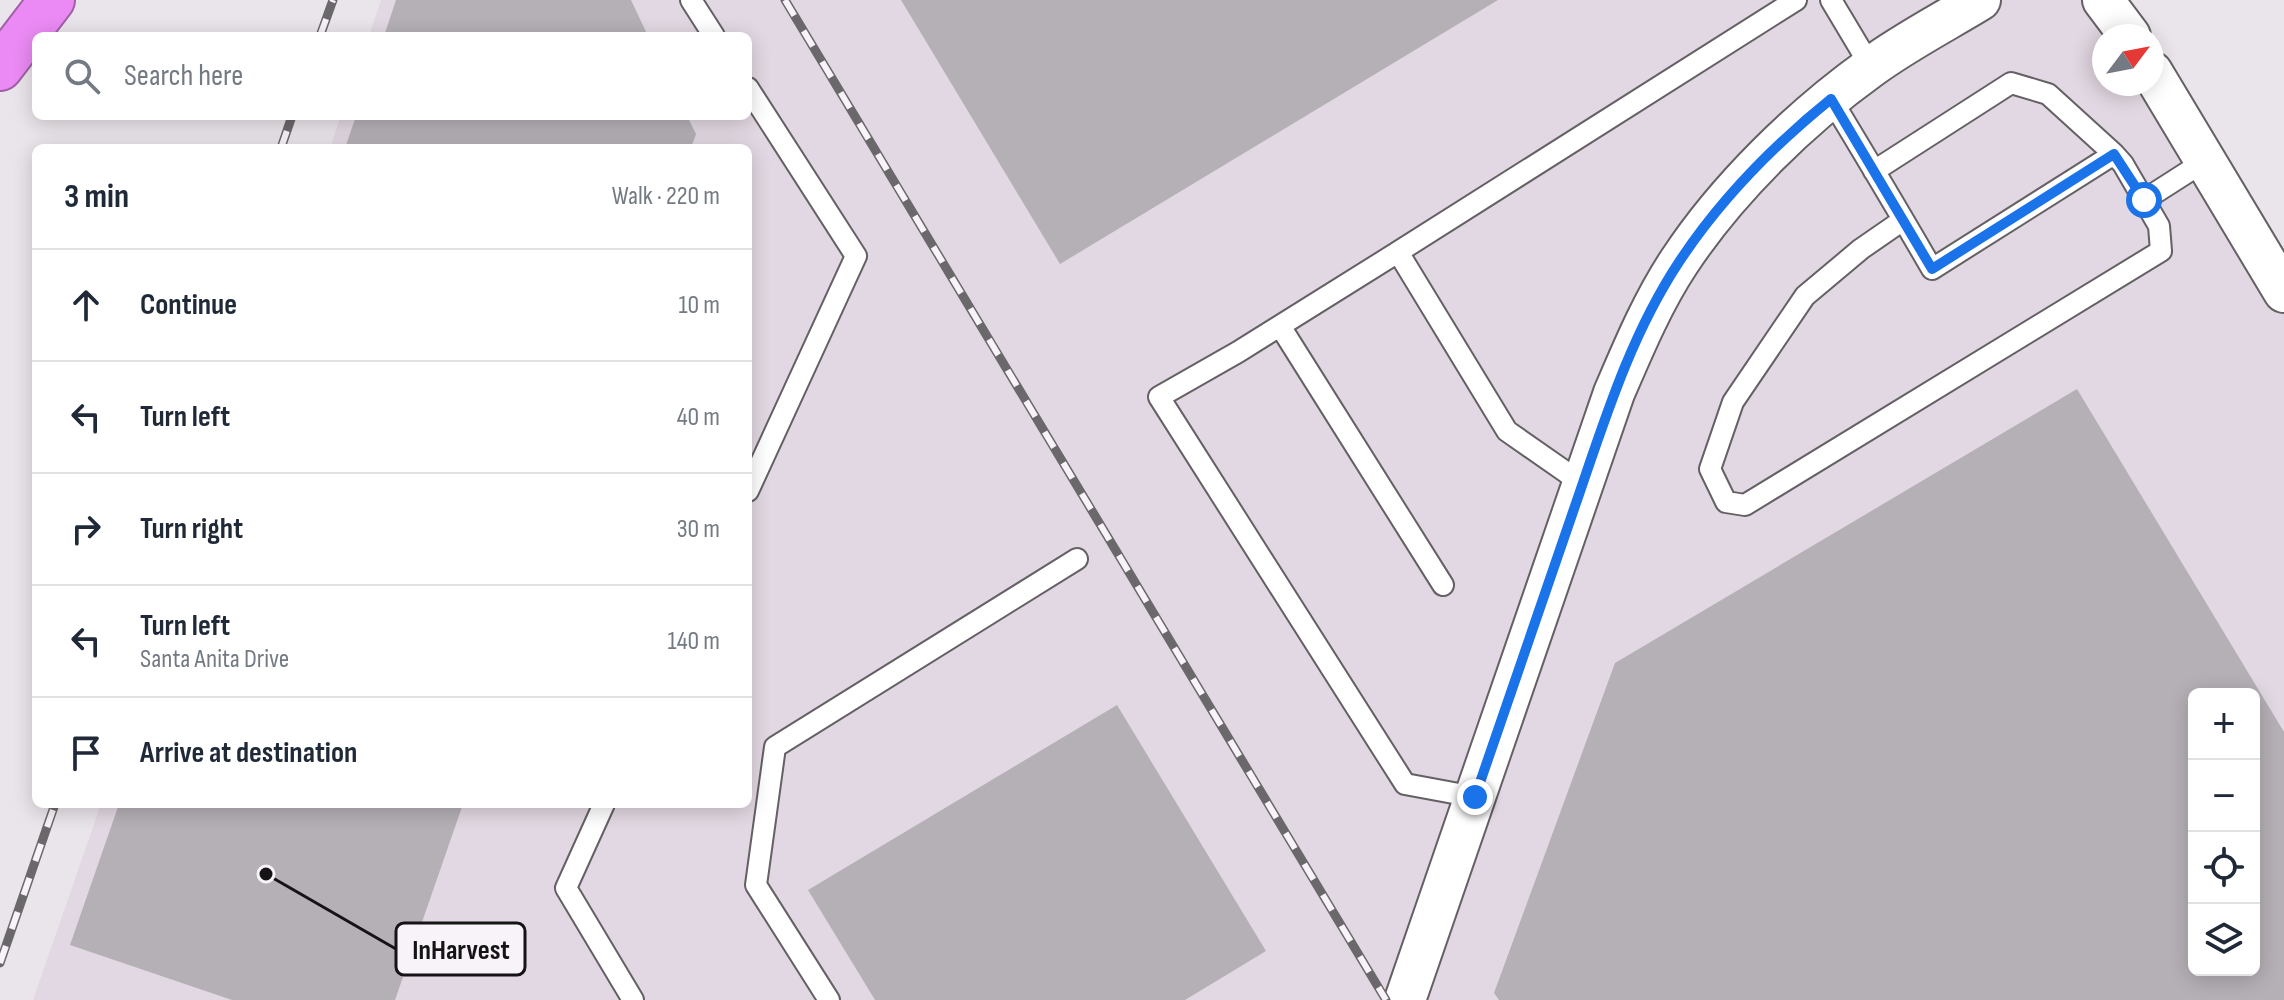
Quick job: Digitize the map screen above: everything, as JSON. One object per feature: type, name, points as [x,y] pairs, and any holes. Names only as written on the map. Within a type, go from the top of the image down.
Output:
[{"type":"highway","points":[[0,68],[52,0]]},
{"type":"street","points":[[1405,1000],[1614,393],[1645,322],[1679,262],[1718,209],[1831,99],[1871,67],[1980,0]]},
{"type":"street","points":[[2103,0],[2121,24]]},
{"type":"street","points":[[2164,92],[2284,292]]},
{"type":"lane","points":[[691,0],[711,32]]},
{"type":"lane","points":[[1475,797],[1405,784],[1159,397],[1280,326],[1796,0]]},
{"type":"lane","points":[[1831,0],[1871,67]]},
{"type":"lane","points":[[1874,171],[2011,83],[2048,94],[2114,154],[2159,226],[2161,251],[1745,505],[1726,502],[1710,469],[1733,402],[1805,296],[1861,249],[1903,220]]},
{"type":"lane","points":[[752,94],[856,256],[752,482]]},
{"type":"lane","points":[[1831,99],[1932,269],[2114,154]]},
{"type":"lane","points":[[2144,200],[2205,161]]},
{"type":"lane","points":[[1398,252],[1507,431],[1583,484]]},
{"type":"lane","points":[[1280,326],[1443,585]]},
{"type":"lane","points":[[829,1000],[756,885],[775,747],[1077,559]]},
{"type":"lane","points":[[602,808],[566,888],[633,1000]]},
{"type":"shaded area","points":[[381,0],[2101,0],[2117,24],[2092,24],[2092,96],[2160,96],[2284,291],[2284,1000],[33,1000],[100,808],[752,808],[752,144],[331,144],[340,120],[752,120],[752,32],[370,32]]},
{"type":"building","points":[[396,0],[631,0],[646,32],[385,32]]},
{"type":"building","points":[[901,0],[1498,0],[1060,264]]},
{"type":"building","points":[[355,120],[689,120],[696,134],[692,144],[346,144]]},
{"type":"building","points":[[2077,389],[2257,688],[2188,688],[2188,976],[2260,976],[2260,692],[2284,732],[2284,1000],[1499,1000],[1494,993],[1615,663]]},
{"type":"building","points":[[1117,705],[1266,951],[1185,1000],[875,1000],[808,890]]},
{"type":"building","points":[[118,808],[462,808],[395,1000],[232,1000],[70,945]]},
{"type":"railway","points":[[321,32],[333,0]]},
{"type":"railway","points":[[785,0],[1386,1000]]},
{"type":"railway","points":[[282,144],[291,120]]},
{"type":"railway","points":[[0,963],[54,808]]},
{"type":"place","name":"InHarvest","points":[[266,874]]},
{"type":"route","points":[[1475,797],[1614,393],[1645,322],[1679,262],[1718,209],[1814,112],[1831,99],[1932,269],[2114,154],[2144,200]]}]
